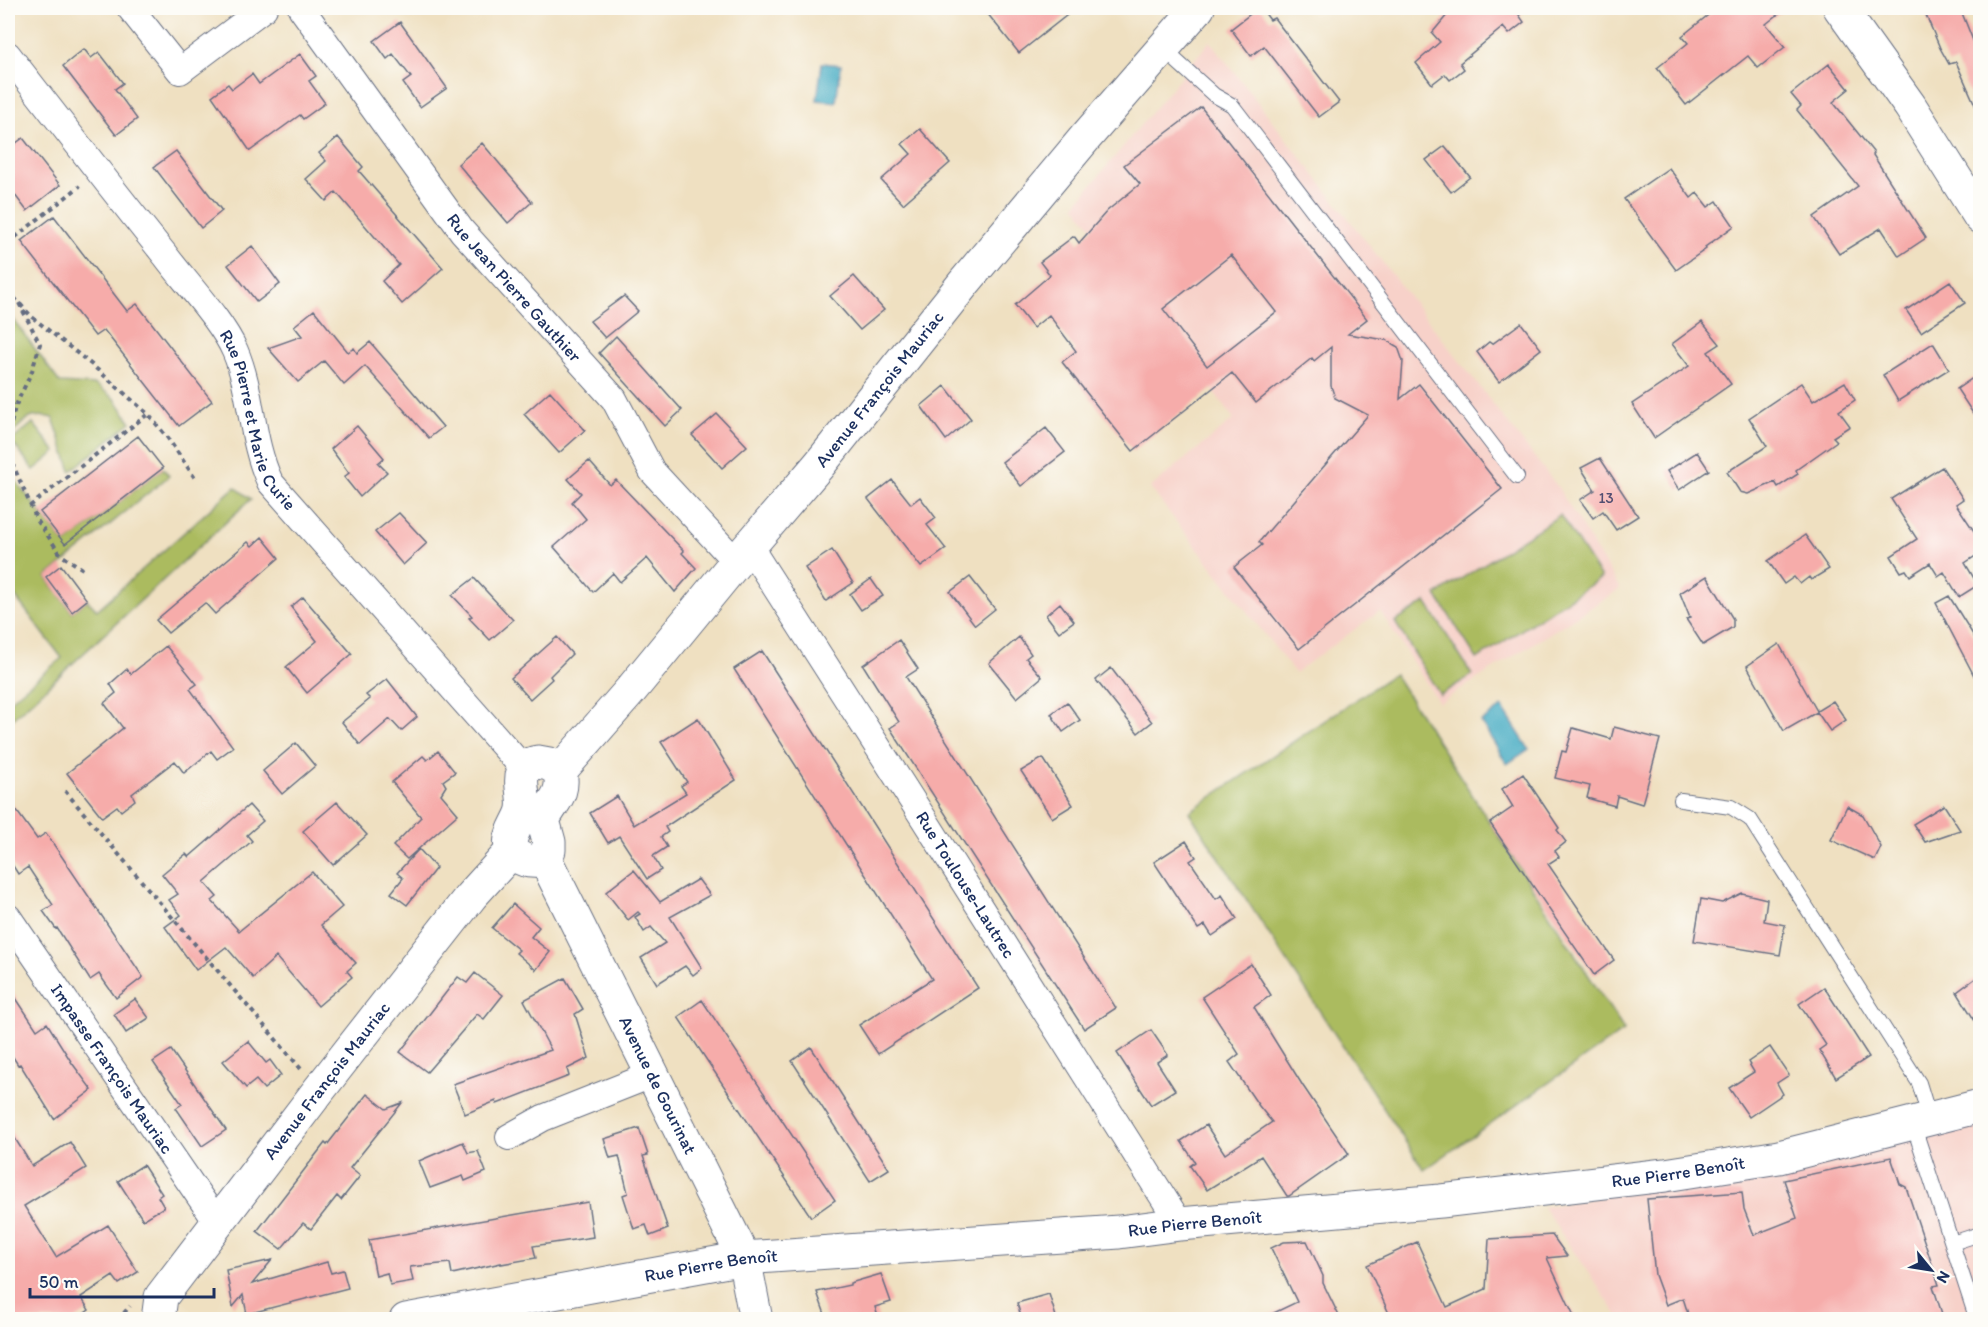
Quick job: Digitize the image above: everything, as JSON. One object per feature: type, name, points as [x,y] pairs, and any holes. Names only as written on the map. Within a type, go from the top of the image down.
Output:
[{"type":"street","points":[[130,8],[180,71],[264,8]]},
{"type":"street","name":"Rue Jean Pierre Gauthier","points":[[301,8],[462,231],[614,399],[652,471],[742,554]]},
{"type":"street","name":"Avenue François Mauriac","points":[[560,771],[631,690],[742,554],[819,465],[964,283],[1084,138],[1167,53],[1200,8]]},
{"type":"street","points":[[1840,8],[1910,106],[1980,217]]},
{"type":"street","name":"Rue Pierre et Marie Curie","points":[[8,55],[221,328],[234,349],[244,375],[261,462],[270,482],[524,769]]},
{"type":"street","name":"Rue Toulouse-Lautrec","points":[[742,554],[924,819],[1180,1224]]},
{"type":"street","points":[[538,762],[549,764],[560,771],[561,792],[543,820],[549,850],[539,861],[530,862],[516,855],[510,845],[511,835],[521,817],[523,807],[521,778],[524,769],[538,762]]},
{"type":"street","name":"Avenue François Mauriac","points":[[158,1320],[160,1297],[471,896],[512,851]]},
{"type":"street","name":"Avenue de Gourinat","points":[[544,857],[744,1258],[756,1320]]},
{"type":"street","name":"Impasse François Mauriac","points":[[8,917],[217,1222]]},
{"type":"street","points":[[509,1137],[543,1118],[654,1074]]},
{"type":"street","name":"Rue Pierre Benoît","points":[[406,1320],[744,1258],[1119,1232],[1180,1224],[1442,1202],[1665,1175],[1779,1157],[1980,1106]]},
{"type":"lane","points":[[1117,122],[1167,53],[1214,95],[1232,105],[1516,477]]},
{"type":"lane","points":[[964,283],[1025,231]]},
{"type":"lane","points":[[1681,800],[1731,807],[1750,819],[1919,1083],[1922,1122],[1952,1243],[1977,1320]]},
{"type":"lane","points":[[1952,1243],[1980,1234]]},
{"type":"path","points":[[8,243],[87,180]]},
{"type":"path","points":[[8,291],[32,317],[148,414],[197,481]]},
{"type":"path","points":[[19,303],[40,344],[32,371],[15,407],[8,437],[13,465],[37,520],[61,555],[86,571]]},
{"type":"path","points":[[30,506],[148,414]]},
{"type":"path","points":[[65,791],[319,1090]]},
{"type":"shaded area","points":[[1210,41],[1557,486],[1620,589],[1439,703],[1380,611],[1295,673],[1150,488],[1234,419],[1075,205]]},
{"type":"shaded area","points":[[1980,1111],[1980,1319],[1620,1319],[1543,1207],[1815,1161]]},
{"type":"green space","points":[[8,312],[60,383],[96,385],[115,399],[131,422],[71,471],[53,418],[37,416],[26,420],[8,439]]},
{"type":"green space","points":[[33,423],[56,452],[34,470],[11,441]]},
{"type":"green space","points":[[163,468],[169,476],[46,577],[72,612],[87,600],[97,610],[235,487],[251,499],[8,723],[8,702],[62,658],[8,587],[8,471],[65,544]]},
{"type":"green space","points":[[1560,515],[1601,578],[1477,659],[1436,595]]},
{"type":"green space","points":[[1426,602],[1472,675],[1440,695],[1395,622]]},
{"type":"green space","points":[[1394,674],[1624,1030],[1424,1170],[1189,812]]},
{"type":"water","points":[[822,63],[841,65],[836,102],[817,100]]},
{"type":"water","points":[[1502,707],[1529,749],[1507,764],[1481,722]]},
{"type":"building","points":[[983,8],[1076,8],[1019,53]]},
{"type":"building","points":[[1261,8],[1270,20],[1274,18],[1339,102],[1319,117],[1264,46],[1251,56],[1231,29]]},
{"type":"building","points":[[1453,8],[1529,8],[1519,15],[1524,22],[1509,34],[1503,27],[1460,63],[1464,69],[1450,80],[1445,74],[1432,84],[1416,63],[1440,42],[1432,33]]},
{"type":"building","points":[[1717,8],[1786,8],[1766,24],[1785,47],[1758,68],[1748,56],[1686,105],[1657,68],[1688,43],[1682,36]]},
{"type":"building","points":[[1923,8],[1960,8],[1980,58],[1980,116],[1956,62],[1949,64]]},
{"type":"building","points":[[400,22],[447,88],[420,107],[403,83],[411,77],[393,54],[387,59],[374,41]]},
{"type":"building","points":[[84,49],[91,58],[99,52],[123,83],[115,89],[137,119],[116,135],[63,66]]},
{"type":"building","points":[[300,54],[316,76],[309,81],[325,103],[303,119],[300,115],[250,151],[212,96],[228,84],[232,89],[252,74],[259,84]]},
{"type":"building","points":[[1829,64],[1849,89],[1833,102],[1874,153],[1873,155],[1926,238],[1899,256],[1881,228],[1839,254],[1814,217],[1858,186],[1797,110],[1801,106],[1791,94]]},
{"type":"building","points":[[1201,107],[1367,319],[1348,334],[1386,340],[1398,347],[1403,361],[1400,399],[1419,384],[1502,489],[1299,649],[1234,567],[1262,545],[1259,542],[1368,415],[1335,398],[1331,386],[1331,347],[1314,361],[1312,358],[1256,403],[1232,373],[1133,451],[1062,362],[1076,351],[1049,315],[1033,328],[1015,305],[1050,275],[1040,262],[1074,236],[1079,243],[1107,211],[1140,184],[1124,165]],"holes":[[[1231,255],[1276,312],[1207,366],[1163,309]]]},
{"type":"building","points":[[920,129],[950,163],[903,204],[881,180],[911,154],[902,144]]},
{"type":"building","points":[[338,137],[363,167],[359,171],[443,268],[402,304],[382,281],[399,265],[336,192],[326,201],[306,179],[326,161],[319,153]]},
{"type":"building","points":[[23,138],[60,185],[27,211],[8,186],[8,149]]},
{"type":"building","points":[[482,143],[532,202],[508,223],[458,164]]},
{"type":"building","points":[[1445,146],[1470,177],[1451,192],[1426,160]]},
{"type":"building","points":[[176,151],[222,211],[201,228],[154,167]]},
{"type":"building","points":[[1669,168],[1691,198],[1697,193],[1708,207],[1717,201],[1734,226],[1676,270],[1624,199]]},
{"type":"building","points":[[54,216],[127,311],[137,304],[212,401],[179,426],[104,330],[95,336],[21,241]]},
{"type":"building","points":[[252,246],[280,284],[257,302],[228,265]]},
{"type":"building","points":[[854,276],[884,310],[860,330],[830,296]]},
{"type":"building","points":[[1950,281],[1965,303],[1921,332],[1906,310]]},
{"type":"building","points":[[624,296],[638,311],[605,338],[590,321]]},
{"type":"building","points":[[314,310],[348,352],[354,348],[357,353],[370,342],[443,427],[429,438],[365,366],[344,385],[324,361],[298,382],[268,348],[302,336],[294,326]]},
{"type":"building","points":[[1702,322],[1720,344],[1708,352],[1731,384],[1654,438],[1632,404],[1689,366],[1672,344]]},
{"type":"building","points":[[1521,323],[1541,349],[1499,382],[1477,352]]},
{"type":"building","points":[[616,336],[682,410],[665,426],[599,353]]},
{"type":"building","points":[[1933,343],[1949,369],[1898,401],[1883,375]]},
{"type":"building","points":[[1980,373],[1980,424],[1957,389]]},
{"type":"building","points":[[1845,382],[1855,400],[1839,411],[1850,426],[1833,437],[1837,441],[1796,470],[1798,474],[1778,487],[1775,482],[1748,494],[1740,492],[1727,472],[1767,446],[1749,418],[1801,383],[1813,401]]},
{"type":"building","points":[[945,386],[971,419],[946,440],[921,406]]},
{"type":"building","points":[[550,391],[585,430],[559,453],[524,414]]},
{"type":"building","points":[[717,414],[747,446],[722,468],[692,435]]},
{"type":"building","points":[[357,426],[384,458],[378,463],[387,472],[360,497],[344,477],[349,473],[331,449]]},
{"type":"building","points":[[1046,428],[1065,452],[1021,486],[1002,462]]},
{"type":"building","points":[[138,436],[163,468],[65,544],[40,512]]},
{"type":"building","points":[[1697,452],[1709,470],[1679,490],[1667,471]]},
{"type":"building","points":[[1600,458],[1638,516],[1616,530],[1603,511],[1593,518],[1580,500],[1595,490],[1581,468]]},
{"type":"building","points":[[589,461],[610,485],[616,480],[684,551],[682,553],[696,568],[675,592],[647,558],[620,582],[613,573],[593,592],[554,547],[586,519],[572,502],[581,493],[568,479]]},
{"type":"building","points":[[1942,467],[1963,499],[1956,504],[1980,540],[1980,553],[1965,563],[1978,585],[1959,597],[1944,572],[1938,576],[1930,563],[1910,576],[1906,570],[1901,572],[1891,556],[1917,539],[1891,499]]},
{"type":"building","points":[[892,480],[911,504],[920,497],[936,518],[927,525],[946,549],[921,567],[868,499]]},
{"type":"building","points":[[399,513],[427,543],[403,565],[375,532]]},
{"type":"building","points":[[1805,535],[1829,569],[1811,580],[1809,577],[1800,584],[1794,577],[1784,584],[1768,561]]},
{"type":"building","points":[[262,537],[279,558],[215,614],[205,603],[168,633],[156,620],[248,542],[252,546]]},
{"type":"building","points":[[832,550],[853,583],[826,601],[805,568]]},
{"type":"building","points":[[61,565],[87,600],[72,612],[46,577]]},
{"type":"building","points":[[1707,576],[1733,619],[1733,627],[1703,645],[1686,619],[1690,618],[1680,593]]},
{"type":"building","points":[[970,577],[995,609],[975,625],[950,592]]},
{"type":"building","points":[[474,578],[513,620],[490,640],[469,618],[472,616],[452,595]]},
{"type":"building","points":[[871,579],[883,596],[861,610],[850,594]]},
{"type":"building","points":[[1949,596],[1980,646],[1980,687],[1936,603]]},
{"type":"building","points":[[303,597],[352,654],[307,693],[286,667],[317,641],[291,607]]},
{"type":"building","points":[[1060,603],[1074,621],[1059,632],[1046,615]]},
{"type":"building","points":[[557,637],[572,654],[550,676],[552,679],[530,699],[511,678]]},
{"type":"building","points":[[1019,637],[1031,654],[1026,658],[1042,677],[1017,698],[989,663]]},
{"type":"building","points":[[899,640],[918,669],[906,677],[1116,1008],[1084,1029],[890,728],[899,722],[863,665]]},
{"type":"building","points":[[1779,644],[1817,711],[1833,701],[1846,720],[1830,731],[1817,712],[1784,731],[1747,666]]},
{"type":"building","points":[[166,646],[197,684],[190,689],[233,747],[217,759],[211,751],[184,773],[175,761],[132,794],[135,800],[121,811],[117,806],[102,817],[67,773],[123,728],[104,703],[116,693],[110,684],[127,669],[131,674]]},
{"type":"building","points":[[762,651],[978,988],[878,1054],[859,1025],[932,979],[734,669]]},
{"type":"building","points":[[1111,668],[1152,722],[1138,733],[1096,680]]},
{"type":"building","points":[[387,679],[417,717],[401,731],[390,719],[360,745],[342,722],[370,699],[366,695]]},
{"type":"building","points":[[1067,702],[1080,720],[1063,732],[1051,714]]},
{"type":"building","points":[[698,718],[736,780],[665,827],[668,832],[661,837],[667,847],[653,856],[661,870],[647,879],[619,836],[608,843],[590,813],[617,796],[634,825],[686,793],[681,786],[687,782],[661,742]]},
{"type":"building","points":[[1614,727],[1660,739],[1642,804],[1617,796],[1615,806],[1587,798],[1590,786],[1555,778],[1562,751],[1566,752],[1573,728],[1611,739]]},
{"type":"building","points":[[296,743],[315,766],[282,794],[263,771]]},
{"type":"building","points":[[438,751],[455,772],[443,781],[446,786],[441,794],[458,814],[407,859],[393,846],[421,817],[392,782],[423,756],[427,760]]},
{"type":"building","points":[[1043,758],[1073,805],[1052,818],[1021,771]]},
{"type":"building","points":[[1523,774],[1566,842],[1555,851],[1559,857],[1548,864],[1614,960],[1594,975],[1490,823],[1513,807],[1502,789]]},
{"type":"building","points":[[8,799],[37,839],[46,833],[143,977],[116,998],[99,974],[90,980],[57,928],[43,911],[53,905],[28,867],[18,874],[8,858]]},
{"type":"building","points":[[337,802],[367,835],[333,865],[303,831]]},
{"type":"building","points":[[249,805],[263,821],[247,835],[252,841],[204,882],[217,897],[212,901],[239,931],[312,872],[342,907],[321,925],[356,963],[347,971],[352,977],[318,1006],[276,957],[253,978],[226,947],[196,970],[165,927],[181,915],[169,900],[178,894],[162,874],[186,854],[189,857]]},
{"type":"building","points":[[1944,805],[1960,830],[1925,842],[1913,824]]},
{"type":"building","points":[[1847,806],[1863,815],[1881,847],[1875,860],[1831,840]]},
{"type":"building","points":[[1186,841],[1196,857],[1190,861],[1216,899],[1222,895],[1237,919],[1212,936],[1205,925],[1198,929],[1154,862]]},
{"type":"building","points":[[419,849],[436,868],[407,905],[391,893],[403,878],[397,873]]},
{"type":"building","points":[[634,870],[660,902],[698,879],[710,895],[670,917],[702,968],[693,975],[685,966],[657,984],[641,958],[665,943],[651,927],[644,932],[635,917],[640,914],[638,912],[628,920],[606,892]]},
{"type":"building","points":[[1742,893],[1767,899],[1764,921],[1785,925],[1780,955],[1694,941],[1701,899],[1722,903]]},
{"type":"building","points":[[513,904],[539,927],[531,937],[550,952],[536,970],[516,953],[519,950],[492,928]]},
{"type":"building","points":[[1251,964],[1271,995],[1254,1007],[1349,1154],[1289,1196],[1261,1156],[1207,1190],[1190,1166],[1195,1162],[1181,1141],[1206,1125],[1225,1154],[1272,1122],[1229,1062],[1239,1054],[1202,997]]},
{"type":"building","points":[[475,973],[503,995],[484,1019],[477,1014],[427,1072],[400,1052],[458,977],[467,983]]},
{"type":"building","points":[[1980,975],[1980,1029],[1957,992]]},
{"type":"building","points":[[565,978],[583,1009],[575,1014],[589,1058],[567,1069],[569,1076],[465,1114],[453,1084],[551,1050],[524,1000]]},
{"type":"building","points":[[8,986],[37,1030],[47,1023],[92,1090],[54,1119],[8,1049]]},
{"type":"building","points":[[1824,987],[1869,1057],[1836,1078],[1819,1050],[1826,1045],[1799,1004]]},
{"type":"building","points":[[135,999],[149,1018],[126,1033],[114,1014]]},
{"type":"building","points":[[702,1000],[835,1200],[811,1217],[678,1017]]},
{"type":"building","points":[[1151,1030],[1168,1055],[1157,1062],[1175,1090],[1151,1105],[1117,1053]]},
{"type":"building","points":[[248,1041],[266,1063],[270,1060],[281,1075],[264,1089],[256,1080],[246,1088],[223,1061]]},
{"type":"building","points":[[811,1047],[889,1169],[870,1181],[792,1061]]},
{"type":"building","points":[[1770,1047],[1789,1075],[1777,1083],[1783,1094],[1749,1117],[1729,1088],[1754,1072],[1748,1062]]},
{"type":"building","points":[[171,1050],[226,1130],[202,1146],[176,1108],[182,1104],[153,1062]]},
{"type":"building","points":[[367,1094],[386,1109],[402,1103],[350,1168],[360,1176],[341,1200],[337,1196],[311,1229],[303,1223],[281,1249],[257,1231],[325,1143],[327,1145]]},
{"type":"building","points":[[8,1127],[32,1166],[70,1142],[86,1168],[24,1206],[56,1257],[108,1225],[138,1272],[119,1284],[113,1276],[81,1297],[89,1310],[75,1320],[8,1320]]},
{"type":"building","points":[[639,1128],[648,1155],[643,1156],[668,1229],[650,1236],[646,1225],[634,1229],[623,1195],[628,1193],[619,1156],[610,1158],[604,1139]]},
{"type":"building","points":[[463,1142],[468,1153],[478,1151],[486,1172],[465,1181],[463,1176],[430,1188],[419,1161]]},
{"type":"building","points":[[1891,1157],[1900,1184],[1906,1187],[1939,1285],[1933,1286],[1944,1320],[1690,1320],[1683,1298],[1666,1305],[1655,1275],[1647,1199],[1742,1192],[1744,1209],[1754,1235],[1797,1218],[1784,1180]]},
{"type":"building","points":[[143,1165],[162,1194],[158,1197],[164,1207],[143,1220],[118,1181]]},
{"type":"building","points":[[588,1202],[593,1237],[533,1246],[536,1258],[452,1274],[450,1263],[410,1267],[413,1281],[390,1285],[387,1273],[376,1276],[369,1240]]},
{"type":"building","points":[[1552,1235],[1567,1256],[1547,1258],[1576,1320],[1392,1320],[1367,1265],[1417,1242],[1447,1307],[1486,1289],[1489,1239]]},
{"type":"building","points":[[1307,1241],[1323,1276],[1323,1283],[1341,1320],[1259,1320],[1297,1302],[1271,1248],[1284,1242]]},
{"type":"building","points":[[272,1260],[252,1284],[327,1262],[331,1273],[343,1270],[348,1288],[247,1314],[243,1295],[233,1307],[226,1270]]},
{"type":"building","points":[[881,1274],[891,1302],[875,1307],[879,1320],[827,1320],[817,1292],[850,1285],[850,1283]]},
{"type":"building","points":[[1049,1294],[1057,1320],[1022,1320],[1017,1303]]}]
